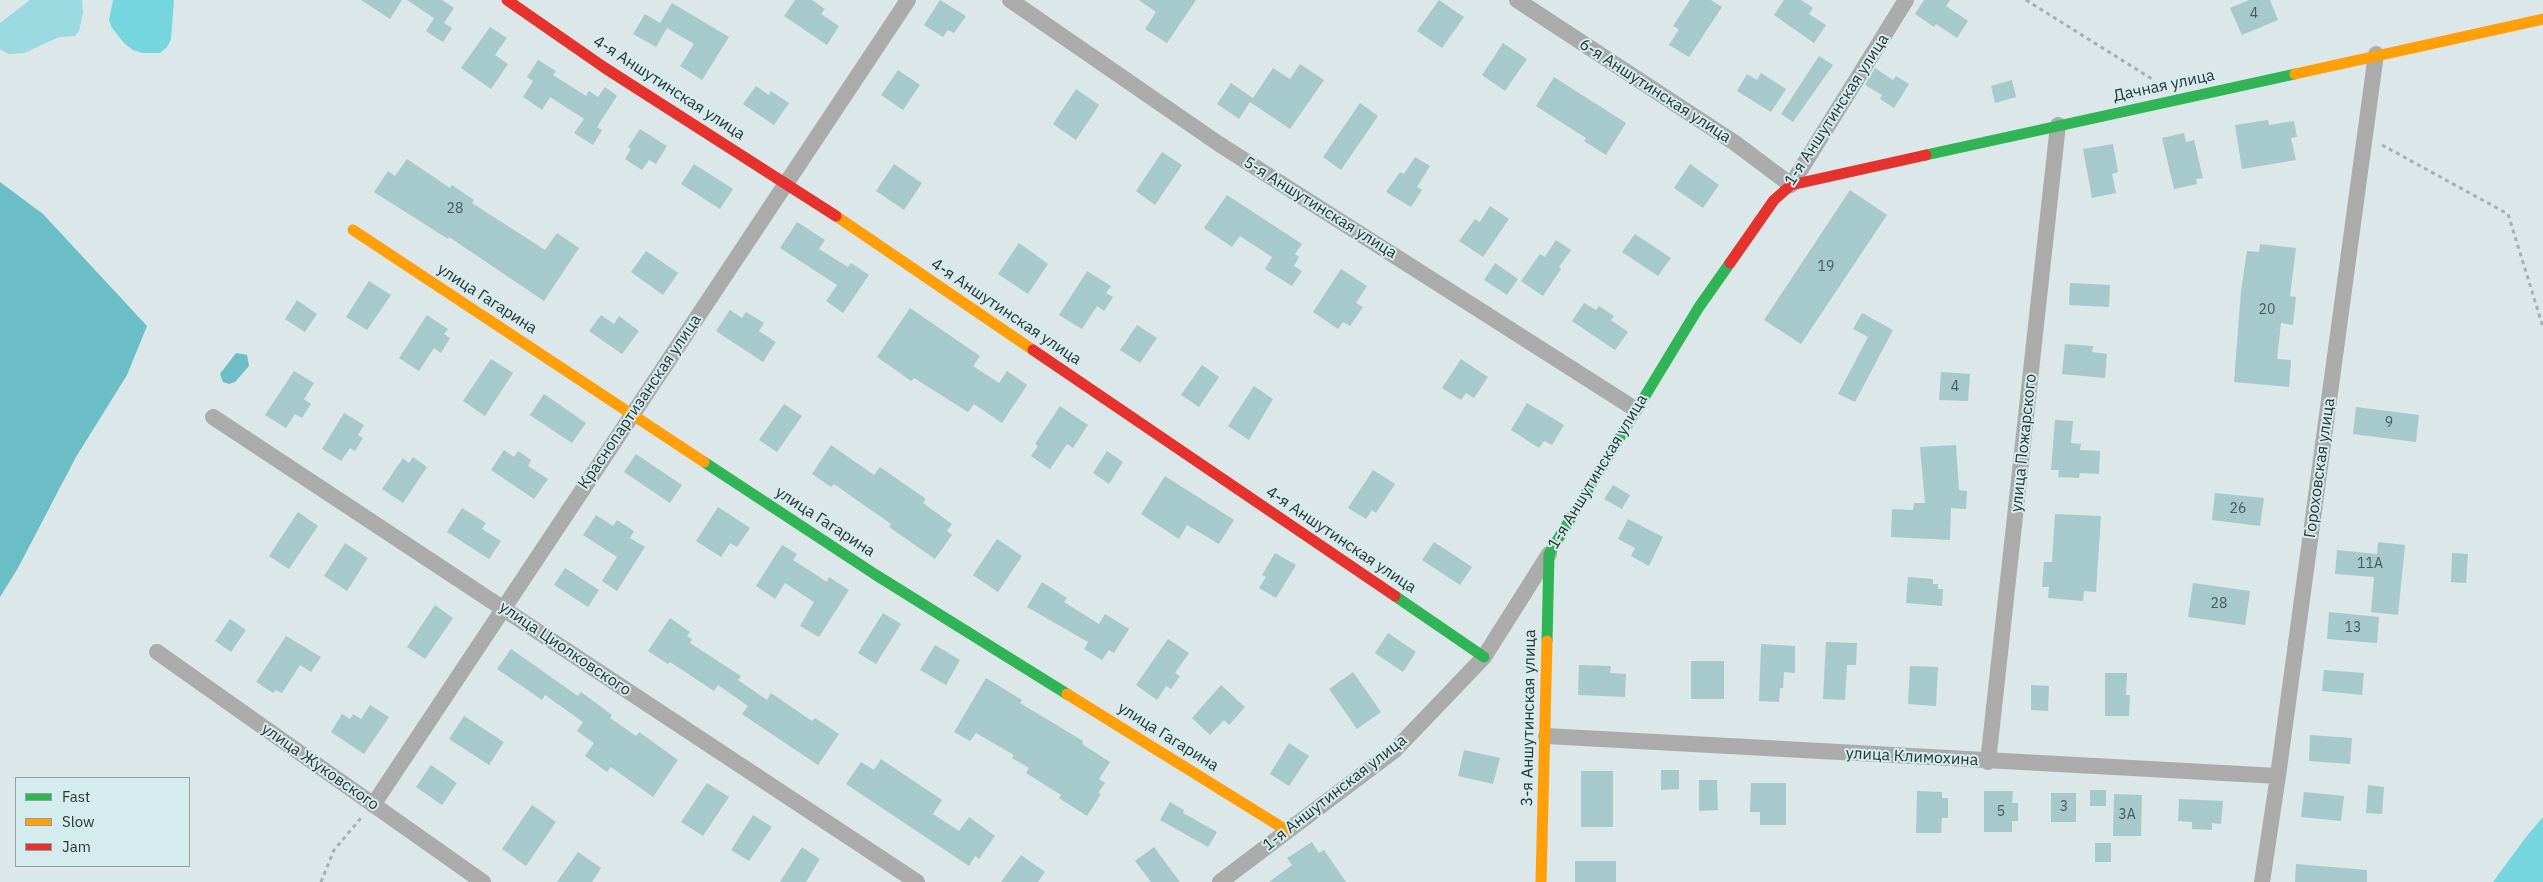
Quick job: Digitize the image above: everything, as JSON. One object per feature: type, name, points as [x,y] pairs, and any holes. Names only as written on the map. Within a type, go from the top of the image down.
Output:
[{"type":"street","name":"4-я Аншутинская улица","points":[[507,0],[605,68],[786,182],[1484,657]]},
{"type":"street","name":"Краснопартизанская улица","points":[[373,805],[908,0]]},
{"type":"street","name":"5-я Аншутинская улица","points":[[1010,0],[1219,144],[1635,408]]},
{"type":"street","name":"6-я Аншутинская улица","points":[[1517,0],[1735,143],[1792,185]]},
{"type":"street","name":"1-я Аншутинская улица","points":[[1220,882],[1286,830],[1395,750],[1484,657],[1635,408],[1699,307],[1752,228],[1774,200],[1792,185],[1906,0]]},
{"type":"street","name":"Дачная улица","points":[[1792,185],[2160,104],[2376,54],[2543,19]]},
{"type":"street","name":"Гороховская улица","points":[[2262,882],[2376,54]]},
{"type":"street","name":"улица Пожарского","points":[[1988,762],[2058,125]]},
{"type":"street","name":"улица Гагарина","points":[[353,230],[876,575],[1286,830]]},
{"type":"street","name":"улица Циолковского","points":[[213,417],[917,882]]},
{"type":"street","name":"3-я Аншутинская улица","points":[[1541,882],[1546,736],[1548,554]]},
{"type":"street","name":"улица Жуковского","points":[[157,652],[483,882]]},
{"type":"street","name":"улица Климохина","points":[[1546,736],[1988,762],[2278,776]]},
{"type":"path","points":[[2026,0],[2152,79],[2160,104]]},
{"type":"path","points":[[2365,136],[2508,214],[2543,327]]},
{"type":"path","points":[[321,882],[334,850],[373,805]]},
{"type":"shaded area","points":[[30,0],[82,0],[83,13],[79,31],[75,36],[59,37],[24,53],[9,54],[3,51],[0,49],[0,23]]},
{"type":"shaded area","points":[[113,0],[174,0],[171,39],[167,47],[160,53],[142,53],[133,50],[124,43],[112,28],[109,20]]},
{"type":"shaded area","points":[[0,182],[43,214],[147,326],[127,375],[76,457],[18,568],[0,597]]},
{"type":"shaded area","points":[[236,353],[247,355],[249,366],[235,382],[229,384],[223,382],[220,374]]},
{"type":"shaded area","points":[[2543,817],[2543,882],[2493,882],[2526,837]]},
{"type":"building","points":[[361,0],[402,0],[390,19]]},
{"type":"building","points":[[407,0],[442,0],[454,8],[444,23],[452,28],[443,42],[426,31],[434,18]]},
{"type":"building","points":[[795,0],[812,0],[825,9],[821,14],[839,26],[827,45],[784,16]]},
{"type":"building","points":[[940,0],[966,16],[954,33],[948,30],[943,37],[924,25]]},
{"type":"building","points":[[1139,0],[1196,0],[1167,43],[1145,29],[1156,12]]},
{"type":"building","points":[[1439,0],[1464,17],[1442,48],[1417,31]]},
{"type":"building","points":[[1690,0],[1711,0],[1722,7],[1689,57],[1669,45],[1679,29],[1673,26]]},
{"type":"building","points":[[1784,0],[1801,0],[1813,8],[1809,14],[1826,25],[1814,43],[1774,15]]},
{"type":"building","points":[[1924,0],[1950,0],[1946,6],[1968,21],[1957,38],[1936,24],[1934,27],[1915,14]]},
{"type":"building","points":[[2249,0],[2270,0],[2278,20],[2242,35],[2230,8]]},
{"type":"building","points":[[672,3],[729,37],[702,80],[680,66],[694,44],[667,28],[656,47],[633,34],[645,14],[660,23]]},
{"type":"building","points":[[490,27],[507,38],[495,55],[508,64],[491,89],[461,68]]},
{"type":"building","points":[[1503,43],[1527,59],[1505,91],[1482,75]]},
{"type":"building","points":[[1819,56],[1833,65],[1793,122],[1781,114]]},
{"type":"building","points":[[538,60],[556,71],[553,75],[586,96],[589,91],[598,97],[605,87],[617,96],[597,127],[602,130],[593,145],[574,133],[584,119],[550,97],[542,110],[523,97],[533,81],[527,77]]},
{"type":"building","points":[[1300,64],[1324,80],[1290,129],[1250,102],[1239,119],[1217,104],[1231,83],[1253,98],[1273,68],[1290,79]]},
{"type":"building","points":[[1875,68],[1893,80],[1896,76],[1909,84],[1894,108],[1880,99],[1882,95],[1865,85]]},
{"type":"building","points":[[898,70],[920,85],[903,110],[881,95]]},
{"type":"building","points":[[1761,73],[1786,89],[1771,112],[1737,91],[1747,74],[1757,80]]},
{"type":"building","points":[[1554,77],[1626,123],[1606,155],[1584,141],[1586,138],[1536,106]]},
{"type":"building","points":[[2012,80],[2016,97],[1995,103],[1991,86]]},
{"type":"building","points":[[756,86],[769,95],[771,91],[789,103],[774,125],[743,104]]},
{"type":"building","points":[[1076,89],[1099,105],[1076,140],[1053,124]]},
{"type":"building","points":[[1360,103],[1378,116],[1341,170],[1323,157]]},
{"type":"building","points":[[2268,120],[2269,125],[2294,121],[2297,137],[2291,138],[2296,160],[2242,169],[2235,125]]},
{"type":"building","points":[[640,129],[667,146],[656,164],[649,160],[642,170],[625,159],[631,149],[628,147]]},
{"type":"building","points":[[2184,133],[2186,142],[2194,140],[2203,178],[2196,179],[2197,184],[2174,189],[2162,138]]},
{"type":"building","points":[[2113,144],[2118,172],[2112,174],[2116,193],[2092,198],[2083,149]]},
{"type":"building","points":[[1162,152],[1182,165],[1155,205],[1136,191]]},
{"type":"building","points":[[1415,157],[1430,166],[1417,187],[1422,190],[1411,207],[1386,192],[1400,172],[1404,174]]},
{"type":"building","points":[[407,159],[450,188],[452,185],[474,200],[472,203],[545,250],[557,233],[579,248],[544,301],[449,237],[448,239],[374,192],[388,171],[395,176]]},
{"type":"building","points":[[694,164],[733,189],[720,209],[681,184]]},
{"type":"building","points":[[894,164],[922,183],[904,210],[876,191]]},
{"type":"building","points":[[1690,164],[1719,185],[1703,208],[1674,188]]},
{"type":"building","points":[[1850,190],[1887,215],[1801,344],[1764,320]]},
{"type":"building","points":[[1227,195],[1302,244],[1295,254],[1299,257],[1294,266],[1302,271],[1292,286],[1265,269],[1272,257],[1240,236],[1232,247],[1204,228]]},
{"type":"building","points":[[1490,206],[1509,219],[1483,257],[1459,241],[1475,219],[1480,222]]},
{"type":"building","points":[[797,222],[825,240],[819,249],[848,267],[851,263],[869,275],[843,313],[826,301],[837,285],[780,248]]},
{"type":"building","points":[[1635,234],[1671,258],[1658,276],[1622,252]]},
{"type":"building","points":[[1556,240],[1571,250],[1543,296],[1521,281],[1540,254],[1545,257]]},
{"type":"building","points":[[1019,243],[1048,264],[1028,294],[998,274]]},
{"type":"building","points":[[2260,244],[2296,248],[2290,296],[2296,297],[2293,325],[2281,323],[2277,359],[2291,360],[2289,387],[2234,382],[2241,291],[2247,251],[2259,252]]},
{"type":"building","points":[[646,251],[678,273],[663,295],[631,272]]},
{"type":"building","points":[[1495,263],[1518,279],[1507,295],[1484,280]]},
{"type":"building","points":[[1341,269],[1367,286],[1356,303],[1363,307],[1350,326],[1343,322],[1338,329],[1313,312]]},
{"type":"building","points":[[1087,271],[1111,286],[1106,293],[1113,297],[1104,311],[1097,306],[1082,329],[1059,315]]},
{"type":"building","points":[[369,281],[391,295],[367,330],[346,317]]},
{"type":"building","points":[[2070,283],[2110,285],[2109,307],[2069,305]]},
{"type":"building","points":[[297,300],[317,314],[305,332],[285,319]]},
{"type":"building","points":[[1584,303],[1596,310],[1599,306],[1614,316],[1611,320],[1628,332],[1615,350],[1572,321]]},
{"type":"building","points":[[910,308],[980,356],[973,366],[999,383],[1007,371],[1027,385],[1002,423],[974,404],[968,412],[914,378],[911,381],[877,357]]},
{"type":"building","points":[[730,310],[742,318],[746,312],[764,323],[759,331],[776,342],[763,362],[716,331]]},
{"type":"building","points":[[1862,313],[1893,330],[1855,402],[1838,394],[1868,337],[1853,329]]},
{"type":"building","points":[[427,315],[448,329],[444,334],[450,338],[441,353],[434,348],[419,371],[399,358]]},
{"type":"building","points":[[601,315],[614,324],[619,316],[639,331],[622,354],[589,331]]},
{"type":"building","points":[[1137,325],[1157,338],[1140,363],[1120,350]]},
{"type":"building","points":[[2065,344],[2093,346],[2092,352],[2107,354],[2105,378],[2062,374]]},
{"type":"building","points":[[491,359],[513,373],[485,416],[463,401]]},
{"type":"building","points":[[1461,359],[1488,377],[1474,398],[1466,393],[1461,400],[1442,388]]},
{"type":"building","points":[[1202,365],[1219,377],[1199,407],[1181,395]]},
{"type":"building","points":[[294,371],[314,383],[304,399],[311,404],[302,418],[295,414],[286,428],[265,415]]},
{"type":"building","points":[[1941,372],[1970,374],[1968,401],[1939,400]]},
{"type":"building","points":[[1254,386],[1273,399],[1249,440],[1228,426]]},
{"type":"building","points":[[544,394],[586,423],[572,443],[530,415]]},
{"type":"building","points":[[1527,403],[1564,425],[1552,445],[1544,441],[1539,448],[1511,430]]},
{"type":"building","points":[[784,404],[802,416],[777,452],[759,440]]},
{"type":"building","points":[[1060,406],[1088,425],[1073,448],[1067,444],[1050,469],[1031,456],[1038,446],[1035,444]]},
{"type":"building","points":[[2356,407],[2419,415],[2416,442],[2353,434]]},
{"type":"building","points":[[344,413],[364,425],[358,435],[363,438],[355,451],[350,448],[341,461],[322,449]]},
{"type":"building","points":[[2055,420],[2073,421],[2071,443],[2081,444],[2080,450],[2100,451],[2099,474],[2080,473],[2079,478],[2058,477],[2059,470],[2051,470]]},
{"type":"building","points":[[831,445],[874,475],[880,467],[926,499],[923,503],[952,524],[947,531],[952,535],[935,559],[889,527],[891,524],[834,484],[831,487],[812,474]]},
{"type":"building","points":[[1956,445],[1959,490],[1967,491],[1966,509],[1951,508],[1950,540],[1891,537],[1892,509],[1913,510],[1914,503],[1925,503],[1920,447]]},
{"type":"building","points":[[504,450],[514,457],[518,451],[531,460],[528,466],[548,479],[534,499],[491,470]]},
{"type":"building","points":[[1107,451],[1123,462],[1109,484],[1093,473]]},
{"type":"building","points":[[636,454],[682,485],[670,503],[624,472]]},
{"type":"building","points":[[413,457],[427,467],[403,503],[382,489],[403,458],[409,463]]},
{"type":"building","points":[[1373,470],[1395,484],[1376,513],[1372,510],[1366,519],[1348,508]]},
{"type":"building","points":[[1165,476],[1234,520],[1219,544],[1187,525],[1179,539],[1141,514]]},
{"type":"building","points":[[1613,485],[1630,495],[1622,509],[1604,499]]},
{"type":"building","points":[[2215,493],[2264,498],[2260,526],[2212,520]]},
{"type":"building","points":[[718,507],[750,528],[737,547],[730,543],[721,557],[696,541]]},
{"type":"building","points":[[462,508],[486,523],[482,529],[501,541],[489,559],[447,532]]},
{"type":"building","points":[[298,512],[318,526],[289,569],[269,556]]},
{"type":"building","points":[[2055,514],[2101,516],[2096,592],[2084,591],[2083,601],[2048,598],[2049,587],[2042,587],[2044,562],[2052,562]]},
{"type":"building","points":[[596,515],[613,526],[617,520],[634,531],[630,538],[645,547],[617,591],[602,581],[617,557],[583,535]]},
{"type":"building","points":[[1628,519],[1663,537],[1649,566],[1631,556],[1635,548],[1618,539]]},
{"type":"building","points":[[997,539],[1022,556],[998,592],[973,575]]},
{"type":"building","points":[[1434,542],[1472,567],[1460,585],[1422,560]]},
{"type":"building","points":[[2378,542],[2405,545],[2398,615],[2371,612],[2374,577],[2335,574],[2337,550],[2377,554]]},
{"type":"building","points":[[345,543],[368,558],[347,591],[324,576]]},
{"type":"building","points":[[782,545],[797,554],[793,560],[827,582],[829,577],[849,590],[819,637],[800,626],[814,602],[785,583],[775,599],[756,586]]},
{"type":"building","points":[[1275,553],[1296,565],[1276,598],[1259,588],[1266,577],[1262,575]]},
{"type":"building","points":[[2452,553],[2468,554],[2466,583],[2451,582]]},
{"type":"building","points":[[565,568],[599,590],[588,607],[554,585]]},
{"type":"building","points":[[1908,577],[1933,579],[1933,584],[1938,584],[1938,589],[1943,589],[1942,606],[1906,603]]},
{"type":"building","points":[[1042,582],[1067,598],[1064,602],[1099,624],[1105,614],[1129,629],[1114,653],[1109,650],[1102,660],[1084,649],[1088,642],[1027,607]]},
{"type":"building","points":[[2193,583],[2250,591],[2245,625],[2188,617]]},
{"type":"building","points":[[435,605],[453,618],[425,659],[407,647]]},
{"type":"building","points":[[2329,612],[2379,617],[2377,643],[2327,639]]},
{"type":"building","points":[[883,613],[901,624],[876,664],[858,653]]},
{"type":"building","points":[[670,618],[690,632],[687,636],[692,639],[690,643],[741,676],[738,680],[767,700],[771,693],[812,721],[815,718],[839,734],[818,765],[742,714],[748,706],[718,685],[714,691],[670,662],[668,664],[648,651]]},
{"type":"building","points":[[230,619],[246,630],[231,652],[215,641]]},
{"type":"building","points":[[1388,633],[1416,652],[1403,672],[1375,653]]},
{"type":"building","points":[[286,636],[321,657],[311,672],[300,665],[282,693],[276,690],[273,693],[256,682]]},
{"type":"building","points":[[1168,639],[1189,653],[1175,673],[1180,676],[1171,689],[1166,686],[1157,700],[1136,685]]},
{"type":"building","points":[[1826,642],[1857,643],[1856,665],[1847,665],[1845,700],[1823,699]]},
{"type":"building","points":[[1761,644],[1795,646],[1795,673],[1784,672],[1783,688],[1780,688],[1779,702],[1759,701]]},
{"type":"building","points":[[935,645],[960,660],[946,685],[920,670]]},
{"type":"building","points":[[511,649],[578,696],[581,692],[612,715],[610,718],[636,736],[639,732],[678,760],[653,797],[611,767],[607,772],[585,756],[594,743],[577,731],[583,722],[545,695],[542,700],[497,669]]},
{"type":"building","points":[[1691,661],[1724,661],[1724,699],[1691,699]]},
{"type":"building","points":[[1579,665],[1611,666],[1610,673],[1626,674],[1625,697],[1578,695]]},
{"type":"building","points":[[1910,666],[1938,667],[1936,706],[1908,704]]},
{"type":"building","points":[[2324,670],[2364,673],[2362,695],[2322,691]]},
{"type":"building","points":[[1353,672],[1381,712],[1357,729],[1329,689]]},
{"type":"building","points":[[2105,673],[2127,673],[2126,695],[2130,695],[2129,716],[2105,716]]},
{"type":"building","points":[[986,678],[1022,700],[1020,703],[1083,741],[1082,744],[1110,762],[1099,779],[1105,783],[1098,793],[1101,794],[1087,816],[1059,798],[1061,795],[1026,773],[1029,768],[1012,758],[1014,755],[976,733],[970,741],[954,732]]},
{"type":"building","points":[[1221,685],[1245,707],[1229,725],[1224,720],[1210,735],[1192,718]]},
{"type":"building","points":[[2031,685],[2049,686],[2048,711],[2031,710]]},
{"type":"building","points":[[370,705],[389,717],[364,754],[331,732],[342,714],[350,719],[353,714],[361,719]]},
{"type":"building","points":[[464,716],[504,742],[489,765],[449,739]]},
{"type":"building","points":[[2310,735],[2352,738],[2350,764],[2309,761]]},
{"type":"building","points":[[1289,743],[1309,756],[1289,786],[1270,774]]},
{"type":"building","points":[[1464,750],[1500,758],[1493,784],[1458,776]]},
{"type":"building","points":[[881,759],[942,800],[933,814],[959,831],[969,817],[995,836],[979,859],[975,856],[969,866],[846,784],[861,762],[874,770]]},
{"type":"building","points":[[431,765],[457,783],[442,805],[416,787]]},
{"type":"building","points":[[1661,770],[1679,770],[1679,789],[1661,790]]},
{"type":"building","points":[[1581,771],[1613,771],[1613,827],[1581,827]]},
{"type":"building","points":[[1699,780],[1717,780],[1718,810],[1699,811]]},
{"type":"building","points":[[707,783],[729,797],[703,836],[681,822]]},
{"type":"building","points":[[1751,783],[1786,783],[1786,825],[1760,825],[1760,812],[1750,812]]},
{"type":"building","points":[[2368,785],[2384,787],[2382,814],[2366,813]]},
{"type":"building","points":[[2090,790],[2106,790],[2106,806],[2090,806]]},
{"type":"building","points":[[1917,791],[1942,792],[1942,798],[1948,798],[1948,818],[1942,818],[1941,833],[1916,833]]},
{"type":"building","points":[[1984,791],[2013,791],[2012,803],[2018,803],[2018,821],[2012,821],[2012,832],[1984,832]]},
{"type":"building","points":[[2304,792],[2344,796],[2341,821],[2301,817]]},
{"type":"building","points":[[2051,793],[2076,793],[2076,822],[2051,822]]},
{"type":"building","points":[[2114,794],[2142,795],[2141,836],[2113,836]]},
{"type":"building","points":[[2179,799],[2223,801],[2221,824],[2212,823],[2212,830],[2192,829],[2192,822],[2178,821]]},
{"type":"building","points":[[1170,802],[1184,810],[1183,813],[1217,832],[1208,847],[1160,820]]},
{"type":"building","points":[[532,805],[556,822],[526,866],[502,849]]},
{"type":"building","points":[[753,815],[772,827],[749,861],[731,850]]},
{"type":"building","points":[[1312,842],[1319,853],[1324,850],[1346,882],[1269,882],[1292,865],[1287,858]]},
{"type":"building","points":[[2095,843],[2111,843],[2111,862],[2095,862]]},
{"type":"building","points":[[802,847],[820,859],[806,882],[780,882]]},
{"type":"building","points":[[1154,847],[1180,882],[1151,882],[1135,861]]},
{"type":"building","points":[[578,852],[601,868],[592,882],[557,882]]},
{"type":"building","points":[[1021,855],[1045,872],[1038,882],[1001,882]]},
{"type":"building","points":[[1575,861],[1616,861],[1616,882],[1575,882]]},
{"type":"building","points":[[2296,864],[2367,870],[2367,882],[2295,882]]},
{"type":"traffic: fast","points":[[1926,155],[2295,74]]},
{"type":"traffic: fast","points":[[1547,641],[1549,554],[1699,307],[1730,263]]},
{"type":"traffic: fast","points":[[704,462],[876,575],[1067,694]]},
{"type":"traffic: fast","points":[[1395,596],[1484,657]]},
{"type":"traffic: slow","points":[[2295,74],[2543,19]]},
{"type":"traffic: slow","points":[[836,216],[1033,350]]},
{"type":"traffic: slow","points":[[353,230],[704,462]]},
{"type":"traffic: slow","points":[[1541,882],[1547,641]]},
{"type":"traffic: slow","points":[[1067,694],[1286,830]]},
{"type":"traffic: jam","points":[[507,0],[605,68],[836,216]]},
{"type":"traffic: jam","points":[[1730,263],[1774,200],[1791,185],[1926,155]]},
{"type":"traffic: jam","points":[[1033,350],[1395,596]]}]
